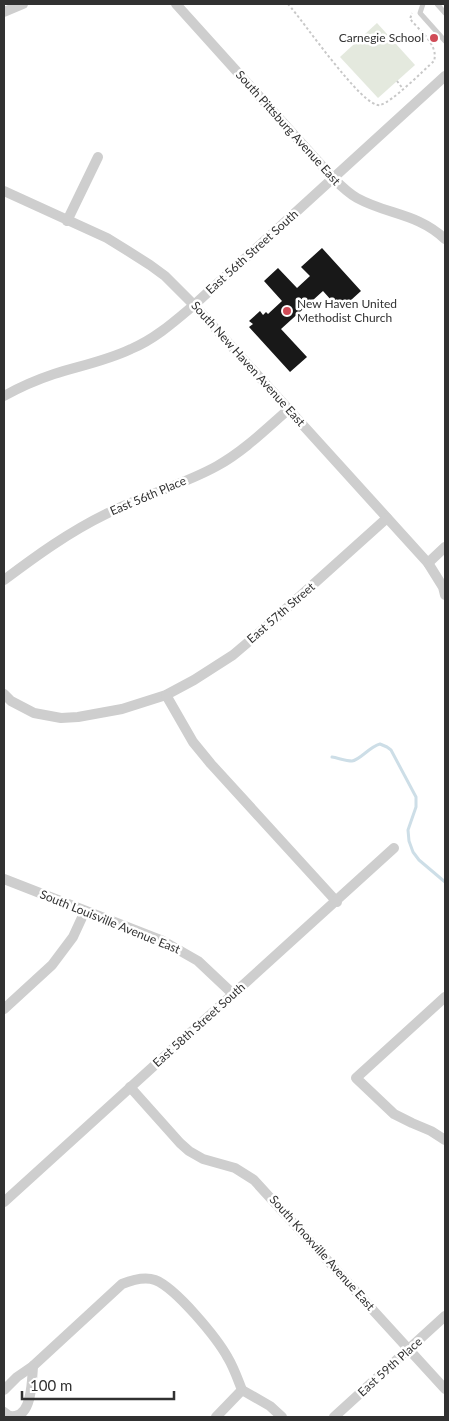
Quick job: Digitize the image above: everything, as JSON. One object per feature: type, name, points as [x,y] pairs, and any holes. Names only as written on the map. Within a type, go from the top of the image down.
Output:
[{"type":"street","points":[[4,12],[23,4]]},
{"type":"street","name":"South Pittsburg Avenue East","points":[[176,4],[333,178],[355,197],[416,219],[445,239]]},
{"type":"street","name":"East 56th Street South","points":[[4,396],[34,381],[113,357],[132,349],[154,336],[194,305],[445,76]]},
{"type":"street","points":[[67,221],[98,157]]},
{"type":"street","name":"South New Haven Avenue East","points":[[4,190],[107,238],[165,276],[194,305],[428,563],[443,587],[445,595]]},
{"type":"street","name":"East 56th Place","points":[[4,580],[70,534],[105,514],[217,466],[239,452],[288,409]]},
{"type":"street","name":"East 57th Street","points":[[4,694],[11,701],[34,713],[61,718],[122,709],[166,695],[233,655],[387,518]]},
{"type":"street","points":[[428,563],[445,548]]},
{"type":"street","points":[[166,695],[193,742],[211,764],[337,902]]},
{"type":"street","name":"East 58th Street South","points":[[4,1202],[337,902],[394,848]]},
{"type":"street","name":"South Louisville Avenue East","points":[[4,880],[163,941],[198,961],[233,994]]},
{"type":"street","points":[[4,1009],[52,964],[73,937],[85,911]]},
{"type":"street","points":[[445,997],[356,1078],[394,1114],[432,1131],[445,1140]]},
{"type":"street","name":"South Knoxville Avenue East","points":[[130,1087],[189,1151],[203,1159],[235,1168],[254,1180],[445,1389]]},
{"type":"street","points":[[4,1390],[17,1377],[33,1366],[122,1284],[136,1279],[154,1279],[168,1288],[209,1332],[228,1358],[242,1390],[270,1406],[282,1417]]},
{"type":"street","name":"East 59th Place","points":[[334,1417],[445,1316]]},
{"type":"street","points":[[4,1412],[7,1415],[14,1416],[21,1414],[26,1408],[33,1366]]},
{"type":"street","points":[[216,1417],[242,1390]]},
{"type":"lane","points":[[423,4],[420,13],[445,41]]},
{"type":"lane","points":[[437,4],[445,13]]},
{"type":"path","points":[[288,4],[334,64],[375,105],[385,103],[434,61],[436,56],[432,44],[410,19],[413,12]]},
{"type":"path","points":[[397,81],[403,89]]},
{"type":"shaded area","points":[[377,23],[415,65],[378,98],[340,57]]},
{"type":"building","name":"New Haven United Methodist Church","points":[[322,248],[361,291],[340,310],[323,291],[281,329],[307,357],[290,372],[249,327],[253,324],[249,321],[260,311],[263,315],[266,312],[268,314],[282,301],[264,281],[278,268],[297,288],[310,276],[301,267]]},
{"type":"waterway","points":[[332,757],[352,761],[380,744],[391,750],[416,797],[416,807],[408,830],[413,852],[419,860],[445,882]]},
{"type":"place","name":"Carnegie School","points":[[434,38]]},
{"type":"place","name":"New Haven United Methodist Church","points":[[287,311]]}]
